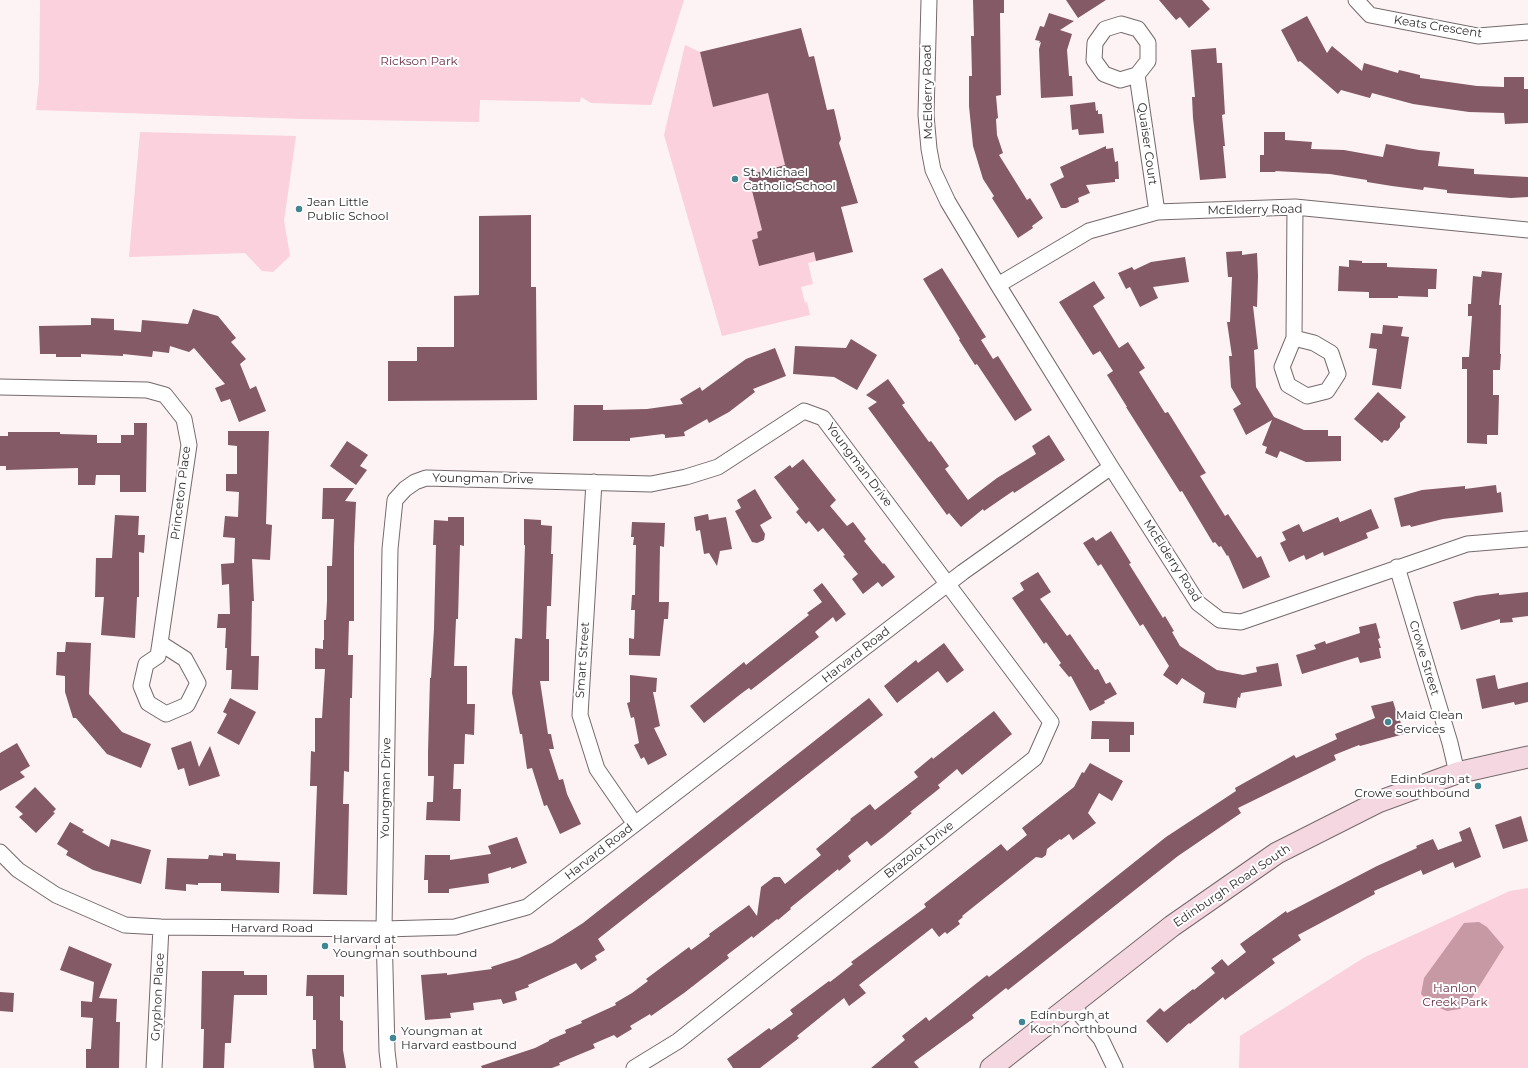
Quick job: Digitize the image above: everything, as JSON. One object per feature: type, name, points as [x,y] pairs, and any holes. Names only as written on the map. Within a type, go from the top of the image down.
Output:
[{"type":"main road","name":"Edinburgh Road South","points":[[991,1068],[1172,926],[1277,853],[1378,802],[1456,773],[1528,757]]},
{"type":"street","name":"McElderry Road","points":[[929,0],[926,115],[929,149],[933,170],[948,202],[998,285],[1111,467],[1198,603],[1220,620],[1241,622],[1466,544],[1528,539]]},
{"type":"street","name":"Keats Crescent","points":[[1356,0],[1370,16],[1478,36],[1528,32]]},
{"type":"street","name":"Quaiser Court","points":[[1137,75],[1157,212]]},
{"type":"street","name":"McElderry Road","points":[[998,285],[1089,231],[1157,212],[1295,207],[1528,230]]},
{"type":"street","points":[[1294,338],[1295,207]]},
{"type":"street","name":"Princeton Place","points":[[0,387],[147,390],[165,395],[184,419],[189,445],[158,656],[146,664],[141,686],[148,704],[166,714],[187,705],[198,683],[185,659],[160,643]]},
{"type":"street","name":"Youngman Drive","points":[[389,1068],[387,1051],[384,929],[390,549],[395,500],[405,489],[415,482],[426,478],[651,484],[686,477],[718,467],[804,411],[823,418],[948,583]]},
{"type":"street","name":"Harvard Road","points":[[0,852],[18,870],[56,895],[125,925],[161,927],[384,929],[455,927],[527,907],[948,583],[1111,467]]},
{"type":"street","name":"Smart Street","points":[[594,482],[580,715],[597,768],[635,824]]},
{"type":"street","name":"Crowe Street","points":[[1397,567],[1450,743],[1456,773]]},
{"type":"street","name":"Brazolot Drive","points":[[634,1068],[678,1041],[1035,758],[1051,722],[948,583]]},
{"type":"street","name":"Gryphon Place","points":[[154,1068],[161,927]]},
{"type":"street","points":[[1072,1005],[1100,1038],[1115,1068]]},
{"type":"green space","name":"Rickson Park","points":[[40,0],[684,0],[651,105],[591,103],[581,97],[580,102],[480,100],[479,122],[303,119],[36,110],[39,82]]},
{"type":"green space","points":[[685,45],[700,52],[713,107],[768,93],[785,165],[749,175],[762,230],[757,232],[758,238],[753,240],[759,266],[814,252],[816,261],[808,263],[813,284],[801,287],[810,315],[722,336],[664,135]]},
{"type":"green space","points":[[140,132],[296,136],[284,221],[290,256],[273,272],[262,271],[245,253],[129,257]]},
{"type":"green space","name":"Hanlon Creek Park","points":[[1528,888],[1528,1068],[1239,1068],[1240,1036],[1365,957],[1510,891]]},
{"type":"shaded area","points":[[1479,922],[1487,927],[1504,947],[1470,1001],[1460,1009],[1447,1011],[1432,1005],[1421,994],[1424,978],[1464,923]]},
{"type":"building","points":[[973,0],[1004,0],[1004,13],[1000,13],[1001,95],[996,96],[998,118],[996,119],[997,135],[1003,153],[999,155],[1027,200],[1030,198],[1043,218],[1032,226],[1033,228],[1018,238],[992,198],[994,196],[983,179],[973,146],[969,106],[969,76],[972,76],[971,36],[974,36]]},
{"type":"building","points":[[1066,0],[1106,0],[1078,18]]},
{"type":"building","points":[[1159,0],[1202,0],[1210,9],[1189,28],[1180,17],[1176,20]]},
{"type":"building","points":[[1049,13],[1074,21],[1060,30],[1072,34],[1067,50],[1069,76],[1072,76],[1073,96],[1041,98],[1039,49],[1041,42],[1039,43],[1040,41],[1035,40],[1040,26],[1044,27]]},
{"type":"building","points":[[1307,16],[1327,53],[1332,46],[1362,71],[1364,63],[1398,73],[1399,70],[1420,75],[1420,78],[1477,86],[1504,87],[1504,77],[1524,77],[1524,89],[1528,89],[1528,123],[1505,124],[1504,113],[1469,112],[1413,104],[1372,93],[1370,98],[1341,90],[1338,94],[1300,61],[1298,62],[1281,30]]},
{"type":"building","name":"St. Michael Catholic School","points":[[801,28],[809,57],[814,56],[827,110],[834,109],[841,139],[839,143],[858,203],[841,207],[853,252],[816,261],[814,252],[759,266],[752,240],[758,238],[757,232],[762,230],[748,175],[785,165],[768,93],[713,107],[700,52]]},
{"type":"building","points":[[1216,48],[1217,63],[1222,63],[1225,114],[1222,115],[1225,146],[1223,146],[1226,178],[1200,180],[1193,118],[1192,97],[1195,97],[1191,50]]},
{"type":"building","points":[[1095,102],[1096,111],[1098,110],[1098,114],[1102,114],[1104,133],[1079,135],[1078,129],[1072,130],[1070,105]]},
{"type":"building","points":[[1264,132],[1285,132],[1285,140],[1312,142],[1311,149],[1344,150],[1383,157],[1386,144],[1440,152],[1438,166],[1474,169],[1474,174],[1528,177],[1528,197],[1511,198],[1447,193],[1447,190],[1424,187],[1423,190],[1392,186],[1330,174],[1275,171],[1276,172],[1260,172],[1260,155],[1264,155]]},
{"type":"building","points":[[1106,146],[1106,149],[1113,148],[1115,162],[1118,161],[1119,179],[1115,179],[1115,182],[1086,185],[1090,193],[1078,198],[1079,202],[1066,208],[1061,208],[1050,184],[1064,177],[1060,167]]},
{"type":"building","points":[[531,215],[531,287],[536,287],[537,400],[388,401],[388,361],[417,361],[417,347],[454,347],[454,296],[479,295],[479,216]]},
{"type":"building","points":[[1242,251],[1242,255],[1257,253],[1257,307],[1253,306],[1258,349],[1254,350],[1256,387],[1274,417],[1304,430],[1328,430],[1328,436],[1341,436],[1341,461],[1306,462],[1280,451],[1277,458],[1265,453],[1267,447],[1262,445],[1272,420],[1246,435],[1233,409],[1241,404],[1231,387],[1229,356],[1232,356],[1227,322],[1230,322],[1232,277],[1228,277],[1226,252]]},
{"type":"building","points":[[1185,257],[1189,282],[1153,287],[1158,298],[1140,307],[1130,287],[1126,289],[1118,273],[1132,267],[1134,270],[1151,262]]},
{"type":"building","points":[[1349,260],[1362,261],[1362,263],[1387,263],[1387,267],[1437,269],[1436,289],[1428,289],[1428,297],[1398,296],[1398,298],[1369,298],[1369,292],[1338,291],[1339,266],[1349,267]]},
{"type":"building","points":[[942,268],[986,337],[981,340],[993,359],[998,356],[1032,410],[1015,421],[977,364],[975,365],[923,279]]},
{"type":"building","points":[[1482,271],[1502,273],[1499,305],[1501,305],[1500,370],[1493,370],[1493,395],[1499,395],[1498,435],[1487,435],[1487,444],[1467,443],[1467,369],[1462,369],[1462,357],[1469,357],[1472,316],[1468,316],[1468,304],[1471,304],[1473,276],[1481,277]]},
{"type":"building","points":[[1094,281],[1105,298],[1093,306],[1119,348],[1128,342],[1145,368],[1139,372],[1165,413],[1168,412],[1206,473],[1200,476],[1225,516],[1228,514],[1257,558],[1261,556],[1270,577],[1243,589],[1228,555],[1227,556],[1221,546],[1219,547],[1215,542],[1213,543],[1182,491],[1180,492],[1126,407],[1107,375],[1113,371],[1100,351],[1093,355],[1059,302]]},
{"type":"building","points":[[193,309],[218,316],[236,338],[231,342],[246,359],[240,364],[250,389],[256,386],[266,411],[239,422],[230,399],[221,402],[215,388],[225,384],[194,348],[189,352],[170,346],[169,353],[153,351],[152,357],[123,354],[123,356],[81,354],[81,357],[56,357],[56,354],[40,354],[39,326],[91,325],[91,318],[114,319],[114,330],[141,332],[142,320],[188,324]]},
{"type":"building","points":[[1383,325],[1403,327],[1401,336],[1409,337],[1401,389],[1372,385],[1377,349],[1369,348],[1371,333],[1382,334]]},
{"type":"building","points":[[851,339],[877,355],[857,390],[834,377],[793,374],[795,346],[846,348]]},
{"type":"building","points":[[775,348],[786,376],[753,389],[755,392],[729,412],[709,423],[707,419],[684,432],[685,436],[665,438],[665,435],[663,434],[630,438],[630,441],[573,441],[574,405],[603,405],[603,410],[647,409],[683,404],[680,399],[700,387],[702,391],[746,359]]},
{"type":"building","points":[[888,379],[905,403],[902,405],[949,466],[945,469],[968,500],[997,478],[1036,454],[1032,446],[1049,435],[1065,460],[1014,493],[1013,491],[984,511],[983,509],[961,527],[949,513],[947,515],[868,408],[877,402],[866,395]]},
{"type":"building","points":[[1378,392],[1406,417],[1388,441],[1384,440],[1382,443],[1354,419]]},
{"type":"building","points":[[134,423],[147,423],[146,492],[120,492],[120,475],[96,475],[95,485],[78,485],[78,468],[6,470],[6,466],[0,466],[0,436],[8,436],[8,432],[60,432],[60,434],[97,435],[97,443],[121,443],[121,435],[134,435]]},
{"type":"building","points":[[228,431],[269,431],[266,524],[272,525],[270,560],[252,559],[254,601],[252,601],[251,656],[259,656],[258,690],[231,689],[232,670],[226,670],[226,628],[217,628],[218,614],[230,614],[229,584],[222,585],[221,564],[234,563],[235,538],[223,537],[225,516],[238,517],[239,492],[226,491],[226,474],[237,474],[237,446],[228,445]]},
{"type":"building","points":[[347,441],[368,455],[360,466],[367,470],[356,485],[330,466]]},
{"type":"building","points":[[803,459],[836,500],[830,506],[847,526],[853,522],[866,539],[864,541],[895,577],[882,587],[878,582],[863,594],[852,579],[858,574],[843,556],[845,555],[823,528],[818,532],[809,521],[806,524],[796,512],[799,509],[774,477],[790,465],[792,468]]},
{"type":"building","points":[[1496,485],[1497,493],[1501,492],[1503,512],[1443,519],[1411,527],[1410,525],[1401,527],[1394,498],[1422,490],[1465,486],[1465,489]]},
{"type":"building","points":[[323,488],[354,488],[345,501],[356,502],[354,547],[354,621],[349,621],[348,655],[353,655],[352,698],[350,698],[349,772],[344,771],[343,804],[349,804],[347,895],[313,894],[317,786],[310,786],[311,751],[315,752],[315,718],[322,718],[325,669],[315,669],[315,648],[323,649],[324,620],[326,620],[327,601],[327,566],[332,566],[334,519],[322,519]]},
{"type":"building","points":[[755,489],[772,518],[760,525],[765,534],[764,540],[757,543],[752,542],[735,511],[741,508],[737,500]]},
{"type":"building","points":[[1371,509],[1379,528],[1366,533],[1368,538],[1324,556],[1323,552],[1306,560],[1304,555],[1289,562],[1280,543],[1286,540],[1282,532],[1299,524],[1303,532],[1338,517],[1340,522]]},
{"type":"building","points":[[708,514],[709,520],[726,517],[732,549],[720,551],[717,566],[709,553],[704,554],[700,530],[696,531],[694,517]]},
{"type":"building","points":[[115,515],[139,516],[138,535],[145,535],[144,553],[139,552],[139,597],[137,597],[135,638],[101,635],[104,597],[95,597],[96,558],[112,558]]},
{"type":"building","points":[[448,517],[464,517],[464,546],[460,545],[458,619],[456,619],[454,666],[467,666],[467,704],[475,704],[474,735],[465,734],[464,764],[454,764],[453,789],[461,789],[460,821],[426,820],[427,802],[433,802],[434,776],[428,776],[428,752],[430,678],[434,629],[436,545],[433,545],[434,520],[448,521]]},
{"type":"building","points":[[524,519],[541,520],[541,525],[552,526],[551,554],[553,554],[551,606],[547,606],[546,639],[549,639],[549,681],[540,681],[548,734],[551,734],[554,749],[549,749],[559,780],[563,779],[567,794],[581,824],[560,834],[547,805],[544,806],[532,768],[527,769],[522,734],[520,734],[512,693],[515,638],[522,639],[525,545]]},
{"type":"building","points":[[632,522],[665,523],[664,547],[660,546],[659,602],[669,602],[668,619],[664,619],[660,656],[629,655],[629,638],[634,639],[635,610],[631,610],[632,595],[635,595],[636,545],[633,545],[634,537],[631,537]]},
{"type":"building","points":[[1111,531],[1131,563],[1129,564],[1163,618],[1165,616],[1174,631],[1172,632],[1180,646],[1217,670],[1243,675],[1257,672],[1256,667],[1278,663],[1282,686],[1241,693],[1240,698],[1238,697],[1236,708],[1203,703],[1205,693],[1182,678],[1177,685],[1163,675],[1169,666],[1143,624],[1140,626],[1101,564],[1098,566],[1083,543],[1093,537],[1096,541]]},
{"type":"building","points":[[1038,572],[1051,592],[1040,599],[1067,636],[1070,634],[1095,670],[1098,669],[1106,684],[1110,682],[1117,694],[1104,701],[1105,703],[1090,711],[1071,676],[1069,677],[1059,665],[1061,663],[1046,642],[1044,644],[1012,598],[1024,590],[1020,583]]},
{"type":"building","points":[[822,583],[846,614],[836,622],[833,617],[815,632],[819,637],[751,690],[749,688],[704,723],[690,706],[744,662],[746,665],[809,615],[807,613],[822,602],[813,590]]},
{"type":"building","points":[[1528,592],[1528,616],[1512,618],[1513,622],[1500,623],[1500,619],[1461,630],[1453,602],[1476,596],[1499,593],[1499,595]]},
{"type":"building","points":[[1376,623],[1380,638],[1378,639],[1381,648],[1379,648],[1381,658],[1360,663],[1358,657],[1302,674],[1296,655],[1316,649],[1314,645],[1325,641],[1326,644],[1360,633],[1359,627]]},
{"type":"building","points":[[66,642],[91,643],[89,694],[122,732],[151,744],[141,768],[107,754],[76,718],[73,718],[65,692],[65,676],[56,675],[57,652],[65,652]]},
{"type":"building","points":[[944,643],[964,670],[947,683],[938,671],[897,703],[884,686],[916,660],[918,663]]},
{"type":"building","points":[[630,675],[657,678],[656,692],[653,692],[660,726],[654,728],[667,755],[648,765],[644,757],[641,759],[634,745],[639,743],[634,717],[631,718],[627,703],[630,702]]},
{"type":"building","points":[[1495,675],[1498,689],[1528,682],[1528,702],[1515,705],[1514,702],[1482,709],[1476,679]]},
{"type":"building","points":[[230,698],[256,712],[239,745],[217,733],[227,714],[223,712]]},
{"type":"building","points":[[869,698],[883,715],[598,939],[605,950],[595,956],[597,960],[581,970],[576,963],[528,985],[529,987],[515,992],[517,1000],[503,1004],[501,999],[473,1003],[474,1010],[450,1013],[451,1018],[425,1020],[421,975],[447,973],[447,975],[492,969],[491,967],[519,958],[552,943],[583,923]]},
{"type":"building","points":[[1393,701],[1404,734],[1360,746],[1359,745],[1334,755],[1336,760],[1238,808],[1241,813],[1178,856],[1008,990],[1006,988],[972,1015],[974,1018],[914,1062],[919,1068],[871,1068],[905,1040],[902,1036],[926,1017],[929,1021],[987,975],[989,977],[1166,837],[1236,791],[1235,788],[1294,755],[1296,758],[1337,739],[1335,734],[1375,718],[1371,706]]},
{"type":"building","points":[[994,711],[1012,734],[962,775],[957,769],[938,785],[940,788],[910,812],[912,813],[883,837],[871,846],[867,841],[848,856],[851,861],[839,871],[838,869],[790,908],[791,909],[778,920],[777,919],[753,938],[752,936],[727,955],[729,958],[684,993],[651,1016],[650,1014],[630,1026],[632,1029],[617,1038],[614,1035],[593,1044],[595,1048],[559,1063],[560,1065],[552,1068],[482,1068],[481,1066],[535,1048],[566,1033],[565,1030],[582,1023],[581,1021],[616,1005],[615,1003],[648,981],[646,979],[689,947],[691,950],[710,936],[709,934],[749,905],[757,916],[761,887],[774,877],[780,877],[785,884],[821,855],[816,849],[851,820],[850,819],[870,804],[875,810],[918,777],[914,772],[932,757],[933,759]]},
{"type":"building","points":[[1092,721],[1134,722],[1134,735],[1130,735],[1130,752],[1109,752],[1109,739],[1091,739]]},
{"type":"building","points":[[191,741],[199,767],[210,746],[220,776],[189,786],[184,768],[178,770],[171,748]]},
{"type":"building","points":[[17,743],[30,766],[20,772],[25,777],[0,791],[0,753]]},
{"type":"building","points":[[1090,763],[1123,781],[1112,801],[1099,793],[1088,813],[1096,823],[1073,840],[1069,834],[1061,840],[1060,839],[1047,849],[1046,855],[1042,858],[1036,857],[962,916],[963,917],[958,921],[960,924],[947,934],[945,932],[939,937],[932,928],[859,985],[866,993],[849,1006],[844,998],[797,1036],[799,1038],[760,1068],[733,1068],[727,1059],[769,1028],[771,1030],[793,1014],[790,1010],[829,981],[830,982],[853,964],[851,962],[926,907],[924,904],[1001,844],[1007,851],[1027,835],[1022,828],[1074,787],[1082,772],[1084,773]]},
{"type":"building","points":[[35,787],[56,809],[53,812],[55,813],[36,833],[19,817],[23,814],[15,807]]},
{"type":"building","points":[[1521,816],[1528,841],[1503,849],[1495,825]]},
{"type":"building","points":[[70,822],[84,830],[82,832],[109,847],[111,839],[151,850],[141,884],[93,870],[66,855],[68,851],[57,844]]},
{"type":"building","points":[[1470,827],[1481,857],[1455,868],[1453,862],[1423,875],[1421,870],[1374,891],[1375,894],[1298,935],[1301,940],[1272,959],[1275,963],[1225,1000],[1223,997],[1190,1024],[1189,1023],[1167,1043],[1146,1021],[1160,1008],[1164,1012],[1215,973],[1211,968],[1222,959],[1228,966],[1246,952],[1240,944],[1286,911],[1287,913],[1377,866],[1417,848],[1416,846],[1433,839],[1438,850],[1462,841],[1459,832]]},
{"type":"building","points":[[517,837],[527,863],[511,869],[511,867],[488,874],[489,883],[449,889],[449,893],[428,893],[428,880],[424,880],[425,855],[450,855],[450,860],[491,854],[488,846]]},
{"type":"building","points":[[223,853],[236,854],[236,860],[280,862],[279,893],[221,891],[221,883],[198,883],[198,885],[186,884],[186,891],[165,889],[167,858],[208,859],[209,855],[223,856]]},
{"type":"building","points":[[69,946],[112,964],[99,998],[117,999],[116,1022],[120,1022],[119,1068],[86,1068],[86,1049],[91,1049],[93,1018],[81,1017],[81,1001],[92,1002],[94,982],[60,970]]},
{"type":"building","points":[[202,971],[244,971],[244,975],[267,975],[267,995],[234,995],[231,1043],[225,1043],[224,1068],[203,1068],[204,1029],[201,1029]]},
{"type":"building","points":[[307,975],[344,975],[344,997],[340,996],[340,1020],[343,1021],[343,1050],[346,1068],[314,1068],[312,1049],[316,1049],[316,1020],[313,1020],[313,996],[306,996]]},
{"type":"building","points":[[0,992],[14,993],[13,1012],[0,1011]]},
{"type":"place","name":"St. Michael Catholic School","points":[[735,179]]},
{"type":"place","name":"Jean Little Public School","points":[[299,209]]},
{"type":"place","name":"Maid Clean Services","points":[[1388,722]]},
{"type":"place","name":"Edinburgh at Crowe southbound","points":[[1478,786]]},
{"type":"place","name":"Harvard at Youngman southbound","points":[[325,946]]},
{"type":"place","name":"Edinburgh at Koch northbound","points":[[1022,1022]]},
{"type":"place","name":"Youngman at Harvard eastbound","points":[[393,1038]]}]
